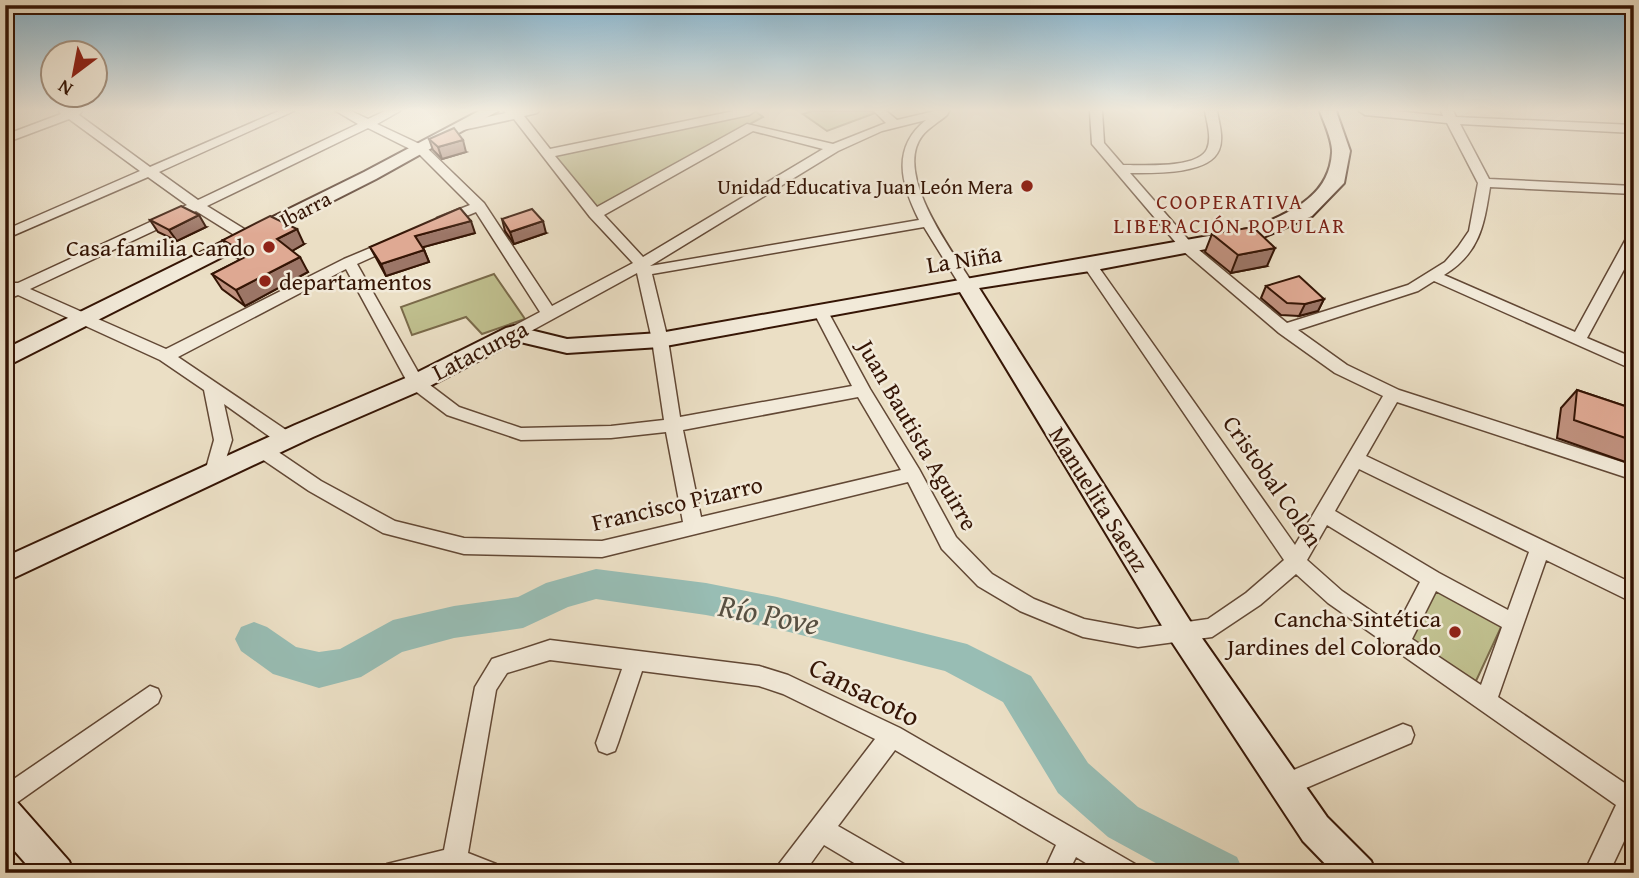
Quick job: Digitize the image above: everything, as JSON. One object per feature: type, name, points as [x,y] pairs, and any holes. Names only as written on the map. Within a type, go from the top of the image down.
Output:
[{"type":"street","points":[[122,152],[148,173],[249,238]]},
{"type":"street","points":[[5,235],[195,152]]},
{"type":"street","points":[[9,289],[197,206],[310,152]]},
{"type":"street","name":"Ibarra","points":[[5,359],[80,318],[249,238],[416,152]]},
{"type":"street","points":[[425,152],[479,206],[549,314]]},
{"type":"street","points":[[555,152],[545,154],[643,268],[660,340],[692,526]]},
{"type":"street","points":[[595,214],[706,152]]},
{"type":"street","name":"Latacunga","points":[[5,570],[286,439],[416,383],[643,268],[828,152]]},
{"type":"street","name":"Manuelita Saenz","points":[[911,152],[907,166],[917,202],[1180,630],[1315,829],[1359,873]]},
{"type":"street","points":[[1106,152],[1188,248],[1285,329],[1341,369],[1393,394],[1634,472]]},
{"type":"street","points":[[1122,169],[1199,162],[1211,152]]},
{"type":"street","name":"La Niña","points":[[514,333],[567,346],[660,340],[966,284],[1188,248],[1259,233],[1305,212],[1335,183],[1340,152]]},
{"type":"street","points":[[1285,329],[1413,288],[1450,265],[1476,231],[1484,183],[1468,152]]},
{"type":"street","points":[[1484,183],[1634,190]]},
{"type":"street","points":[[432,226],[479,206]]},
{"type":"street","points":[[643,268],[929,222]]},
{"type":"street","points":[[166,356],[349,261],[408,236]]},
{"type":"street","points":[[1578,341],[1634,237]]},
{"type":"street","points":[[349,261],[416,383],[453,411],[521,434],[611,432],[673,425],[862,390]]},
{"type":"street","name":"Cristobal Colón","points":[[1090,265],[1296,562],[1335,597],[1632,798]]},
{"type":"street","points":[[1434,276],[1634,365]]},
{"type":"street","points":[[9,289],[166,356],[286,439]]},
{"type":"street","name":"Juan Bautista Aguirre","points":[[821,311],[862,390],[913,474],[949,543],[985,580],[1027,605],[1083,628],[1138,638],[1180,630],[1212,628],[1253,599],[1296,562],[1393,394]]},
{"type":"street","points":[[212,390],[223,440],[214,472]]},
{"type":"street","name":"Francisco Pizarro","points":[[262,450],[315,486],[390,528],[464,546],[602,549],[913,474]]},
{"type":"street","points":[[1355,459],[1634,594]]},
{"type":"street","points":[[1324,513],[1432,579],[1513,623]]},
{"type":"street","points":[[1486,701],[1540,549]]},
{"type":"street","points":[[1400,642],[1432,579]]},
{"type":"street","name":"Cansacoto","points":[[454,860],[486,687],[500,666],[550,650],[759,676],[788,685],[892,736],[1126,873]]},
{"type":"street","points":[[607,743],[635,661]]},
{"type":"street","points":[[5,799],[150,696]]},
{"type":"street","points":[[1285,785],[1403,735]]},
{"type":"street","points":[[788,873],[892,736]]},
{"type":"street","points":[[1596,873],[1632,798]]},
{"type":"street","points":[[5,814],[57,873]]},
{"type":"street","points":[[821,830],[895,873]]},
{"type":"street","points":[[1055,873],[1071,841]]},
{"type":"street","points":[[396,873],[454,860],[486,873]]},
{"type":"green space","points":[[555,152],[699,152],[592,210],[545,154]]},
{"type":"green space","points":[[494,274],[525,319],[482,334],[466,317],[412,335],[401,307]]},
{"type":"green space","name":"Cancha Sintética Jardines del Colorado","points":[[1436,587],[1503,623],[1476,681],[1407,641]]},
{"type":"building","points":[[181,206],[199,215],[169,230],[150,220]]},
{"type":"building","points":[[460,208],[471,221],[415,236],[424,250],[381,264],[370,247]]},
{"type":"building","points":[[532,209],[543,221],[510,232],[502,219]]},
{"type":"building","points":[[270,216],[297,229],[277,239],[300,257],[236,290],[212,274],[249,255],[223,240]]},
{"type":"building","points":[[1253,227],[1275,248],[1238,255],[1212,234]]},
{"type":"building","points":[[1299,276],[1324,299],[1305,304],[1287,303],[1266,286]]},
{"type":"building","points":[[1577,390],[1634,409],[1634,441],[1574,420]]},
{"type":"waterway","name":"Río Pove","points":[[254,639],[287,662],[319,670],[347,665],[393,637],[454,622],[523,612],[559,594],[596,584],[706,599],[777,613],[953,656],[1017,689],[1073,778],[1123,822],[1221,873]]},
{"type":"place","name":"Unidad Educativa Juan León Mera","points":[[1027,186]]},
{"type":"place","name":"Casa familia Cando","points":[[269,247]]},
{"type":"place","name":"departamentos","points":[[265,281]]},
{"type":"place","name":"Cancha Sintética Jardines del Colorado","points":[[1455,632]]},
{"type":"district","name":"COOPERATIVA LIBERACIÓN POPULAR","points":[[1230,213]]}]
